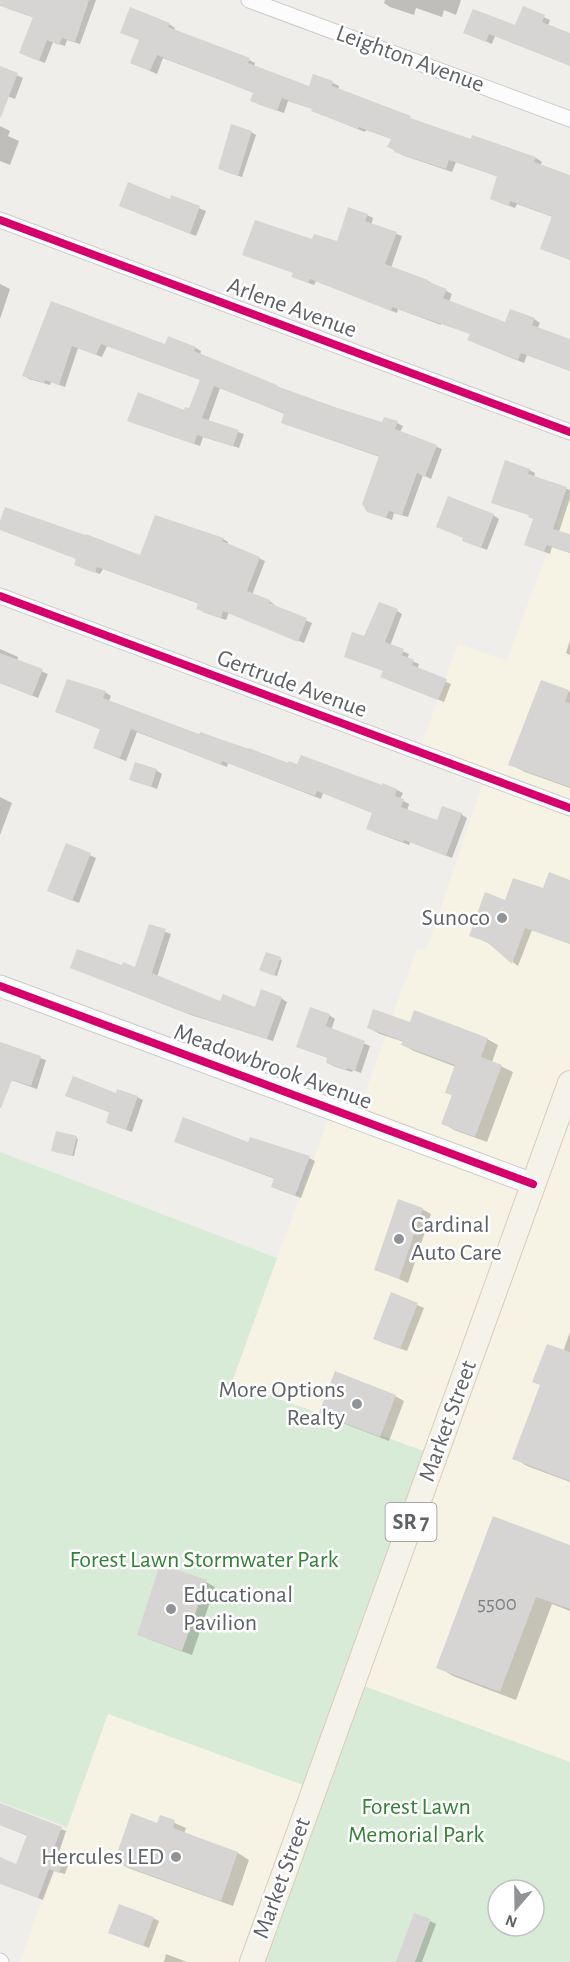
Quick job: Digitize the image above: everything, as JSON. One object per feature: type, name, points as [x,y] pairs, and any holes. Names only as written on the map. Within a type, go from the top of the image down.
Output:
[{"type":"main road","name":"Market Street","points":[[252,1962],[570,1083]]},
{"type":"street","name":"Leighton Avenue","points":[[249,0],[570,119]]},
{"type":"street","name":"Arlene Avenue","points":[[0,220],[570,432]]},
{"type":"street","name":"Gertrude Avenue","points":[[0,596],[570,808]]},
{"type":"street","name":"Meadowbrook Avenue","points":[[0,986],[533,1184]]},
{"type":"shaded area","points":[[570,490],[570,1762],[353,1682],[232,1382],[332,1109],[356,1118],[417,948],[426,951],[485,777],[419,752],[458,644],[507,661]]},
{"type":"shaded area","points":[[108,1713],[314,1789],[252,1962],[20,1962]]},
{"type":"green space","name":"Forest Lawn Stormwater Park","points":[[0,1152],[277,1258],[232,1382],[435,1455],[353,1682],[570,1762],[570,1962],[251,1962],[314,1789],[108,1714],[67,1827],[0,1802]]},
{"type":"building","points":[[0,0],[89,0],[75,42],[62,38],[59,45],[47,40],[39,61],[19,53],[33,17],[0,6]]},
{"type":"building","points":[[523,6],[545,15],[542,22],[570,33],[570,66],[489,34],[486,42],[463,33],[473,9],[515,25]]},
{"type":"building","points":[[130,7],[170,23],[168,27],[250,58],[248,63],[309,86],[313,74],[333,81],[332,86],[411,116],[410,118],[471,139],[472,135],[536,157],[534,162],[570,175],[570,260],[540,249],[552,216],[510,201],[509,206],[490,199],[497,176],[449,160],[446,169],[394,152],[395,150],[387,147],[391,139],[359,127],[358,129],[282,98],[277,111],[250,101],[253,93],[157,55],[150,71],[130,63],[139,40],[120,33]]},
{"type":"building","points":[[0,66],[18,73],[1,117],[0,117]]},
{"type":"building","points":[[231,124],[252,131],[238,176],[218,169]]},
{"type":"building","points":[[128,182],[170,199],[171,195],[200,206],[190,234],[119,206]]},
{"type":"building","points":[[348,207],[368,214],[365,221],[397,232],[385,264],[447,289],[443,298],[505,322],[510,309],[535,318],[532,325],[570,339],[570,371],[521,353],[518,360],[467,340],[470,334],[392,307],[391,311],[310,279],[308,283],[291,277],[293,273],[242,255],[255,220],[312,239],[314,234],[337,241]]},
{"type":"building","points":[[51,301],[165,344],[168,336],[196,347],[194,351],[334,407],[382,422],[384,417],[398,421],[395,429],[437,445],[425,477],[417,473],[402,515],[389,511],[386,518],[367,512],[362,504],[379,456],[281,423],[284,413],[214,386],[202,418],[239,430],[233,446],[197,435],[194,444],[127,421],[138,392],[184,410],[185,407],[189,408],[200,380],[101,344],[96,355],[72,346],[59,385],[22,376]]},
{"type":"building","points":[[505,460],[530,469],[528,474],[567,487],[553,529],[570,534],[570,553],[547,545],[544,552],[524,545],[533,519],[528,517],[529,515],[491,503]]},
{"type":"building","points":[[448,496],[494,514],[481,548],[436,527]]},
{"type":"building","points":[[5,507],[140,555],[155,515],[224,538],[222,541],[260,557],[247,591],[270,600],[269,603],[307,618],[298,642],[223,611],[221,618],[196,609],[198,603],[97,567],[95,573],[74,565],[76,559],[0,530],[0,521]]},
{"type":"building","points":[[379,602],[398,609],[385,642],[404,649],[402,655],[414,660],[412,665],[447,679],[438,700],[380,677],[383,671],[344,657],[352,632],[364,636]]},
{"type":"building","points":[[0,653],[43,669],[32,696],[0,683]]},
{"type":"building","points":[[67,679],[106,691],[103,698],[199,734],[200,732],[288,763],[289,761],[297,764],[301,755],[382,785],[382,783],[397,789],[395,796],[404,799],[401,807],[437,820],[442,806],[462,813],[446,856],[366,829],[372,813],[317,791],[315,796],[222,761],[221,765],[131,729],[120,758],[93,748],[100,729],[55,712]]},
{"type":"building","points":[[541,680],[569,690],[565,702],[570,703],[570,787],[508,765]]},
{"type":"building","points":[[135,762],[157,769],[151,787],[129,780]]},
{"type":"building","points":[[66,843],[91,853],[72,901],[47,891]]},
{"type":"building","points":[[549,872],[570,880],[570,944],[525,928],[512,964],[487,942],[469,936],[485,892],[505,900],[513,878],[543,888]]},
{"type":"building","points":[[149,924],[166,929],[152,973],[220,1001],[223,994],[255,1007],[261,989],[282,997],[267,1039],[184,1012],[70,968],[77,949],[122,965],[123,962],[135,967]]},
{"type":"building","points":[[266,952],[281,957],[274,976],[259,970]]},
{"type":"building","points":[[310,1007],[330,1014],[326,1026],[365,1041],[355,1071],[326,1063],[327,1058],[296,1047]]},
{"type":"building","points":[[373,1009],[410,1022],[414,1010],[488,1038],[481,1057],[502,1065],[475,1137],[441,1124],[452,1095],[445,1093],[455,1065],[401,1045],[403,1041],[367,1028]]},
{"type":"building","points":[[0,1042],[41,1056],[31,1086],[12,1080],[1,1108],[0,1108]]},
{"type":"building","points":[[73,1076],[116,1093],[117,1089],[138,1096],[126,1130],[106,1123],[109,1112],[65,1096]]},
{"type":"building","points":[[183,1117],[248,1142],[250,1137],[310,1156],[295,1196],[271,1187],[274,1178],[174,1142]]},
{"type":"building","points":[[56,1131],[77,1136],[72,1156],[51,1151]]},
{"type":"building","name":"Cardinal Auto Care","points":[[398,1199],[423,1208],[399,1279],[374,1270]]},
{"type":"building","points":[[391,1292],[418,1303],[400,1349],[373,1339]]},
{"type":"building","points":[[547,1344],[570,1352],[570,1481],[512,1459],[540,1385],[532,1382]]},
{"type":"building","name":"More Options Realty","points":[[335,1371],[396,1395],[380,1437],[319,1413]]},
{"type":"building","points":[[493,1516],[570,1545],[570,1609],[536,1597],[500,1692],[436,1668]]},
{"type":"building","name":"Educational Pavilion","points":[[160,1564],[207,1580],[182,1651],[137,1635]]},
{"type":"building","points":[[0,1803],[62,1827],[54,1848],[66,1853],[59,1873],[49,1869],[38,1898],[0,1884],[0,1857],[16,1864],[27,1835],[0,1825]]},
{"type":"building","name":"Hercules LED","points":[[131,1813],[157,1823],[160,1815],[175,1820],[173,1828],[238,1852],[221,1901],[114,1862]]},
{"type":"building","points":[[119,1904],[154,1917],[143,1946],[108,1933]]},
{"type":"building","points":[[414,1913],[431,1919],[415,1962],[396,1962]]},
{"type":"cycle path","points":[[0,220],[570,432]]},
{"type":"cycle path","points":[[0,596],[570,808]]},
{"type":"cycle path","points":[[0,986],[533,1184]]},
{"type":"place","name":"Sunoco","points":[[502,918]]},
{"type":"place","name":"Cardinal Auto Care","points":[[399,1239]]},
{"type":"place","name":"More Options Realty","points":[[357,1404]]},
{"type":"place","name":"Educational Pavilion","points":[[171,1609]]},
{"type":"place","name":"Hercules LED","points":[[176,1857]]},
{"type":"park label","name":"Forest Lawn Memorial Park","points":[[416,1821]]}]
